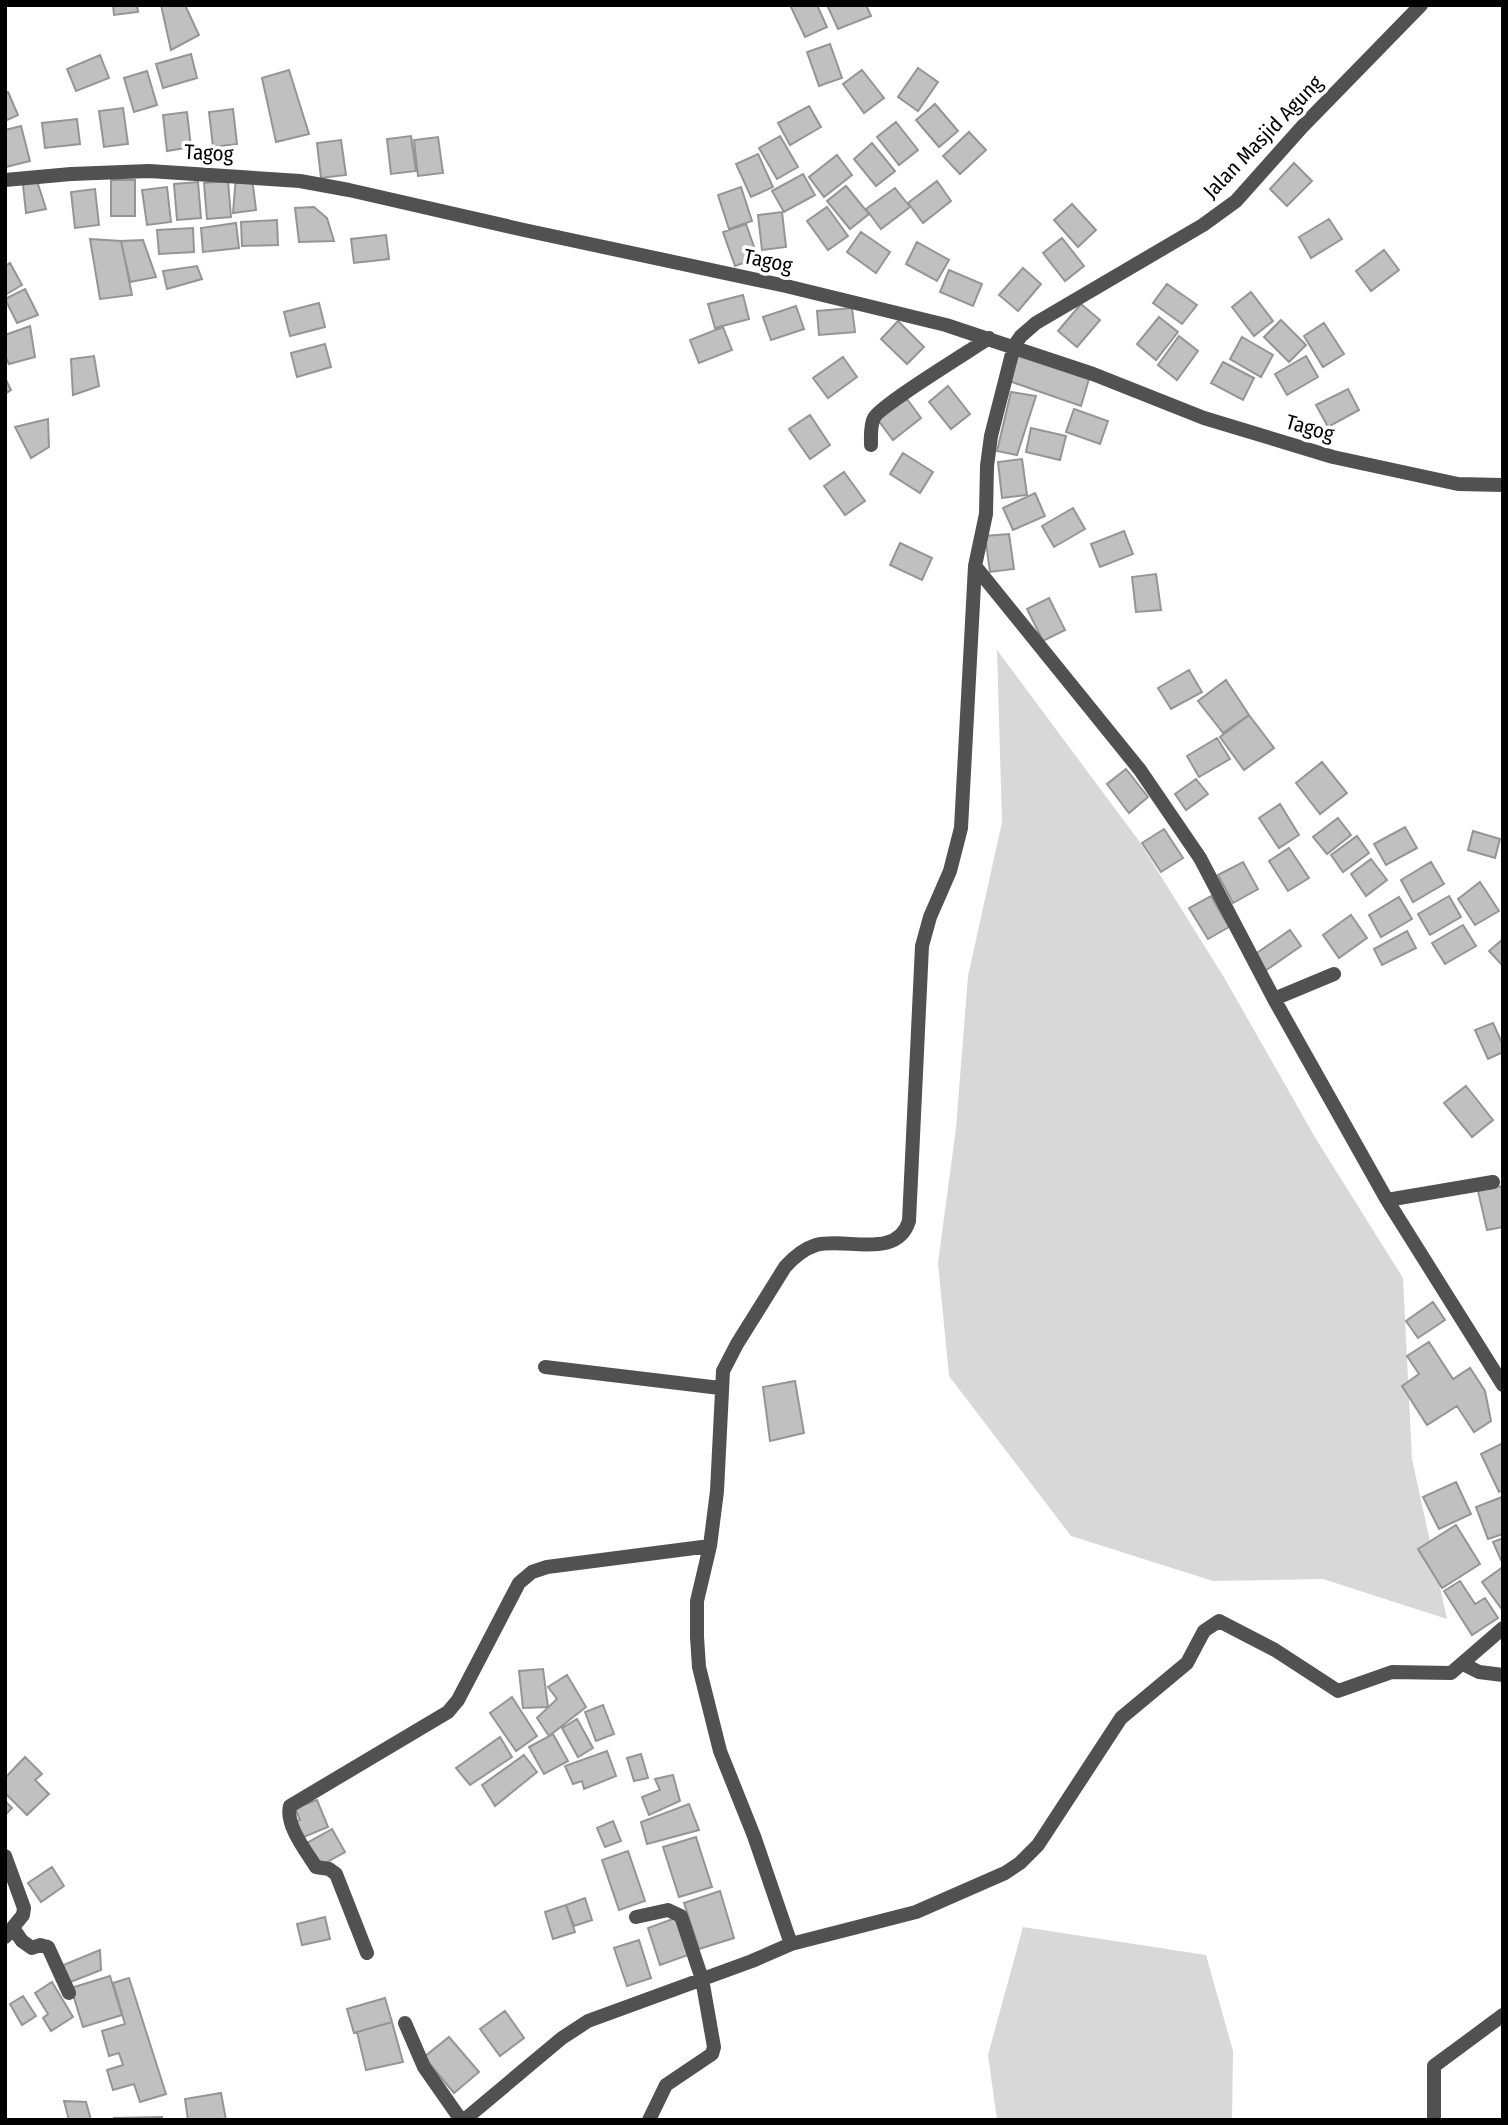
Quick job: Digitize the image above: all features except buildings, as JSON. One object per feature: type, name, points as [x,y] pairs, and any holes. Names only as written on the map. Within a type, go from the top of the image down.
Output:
[{"type":"street","name":"Jalan Masjid Agung","points":[[1014,346],[1036,323],[1203,225],[1236,201],[1302,127],[1421,5]]},
{"type":"street","name":"Tagog","points":[[5,180],[149,171],[300,181],[786,286],[946,325],[1014,346],[1204,418],[1333,457],[1458,484],[1503,485]]},
{"type":"street","points":[[871,445],[877,414],[952,360],[989,338]]},
{"type":"street","points":[[791,1944],[754,1836],[720,1751],[699,1667],[697,1601],[710,1546],[717,1491],[720,1388],[728,1359],[793,1257],[819,1244],[890,1242],[902,1235],[909,1220],[922,946],[930,917],[950,871],[961,828],[975,566],[986,514],[991,436],[1014,346]]},
{"type":"street","points":[[975,566],[1153,788],[1200,858],[1274,999],[1387,1200],[1503,1385]]},
{"type":"street","points":[[1274,999],[1334,974]]},
{"type":"street","points":[[1387,1200],[1493,1182]]},
{"type":"street","points":[[545,1367],[720,1388]]},
{"type":"street","points":[[367,1953],[336,1874],[329,1869],[321,1869],[314,1863],[292,1825],[288,1815],[290,1806],[448,1712],[458,1700],[519,1583],[533,1572],[547,1567],[710,1546]]},
{"type":"street","points":[[405,2023],[424,2067],[463,2120],[588,2021],[791,1944],[916,1912],[1005,1873],[1038,1845],[1121,1718],[1187,1663],[1203,1631],[1219,1621],[1275,1650],[1338,1691],[1392,1672],[1451,1673],[1503,1628]]},
{"type":"street","points":[[1463,1664],[1479,1672],[1503,1675]]},
{"type":"street","points":[[5,1856],[24,1908],[23,1915],[9,1932],[32,1948],[40,1945],[48,1947],[69,1993]]},
{"type":"street","points":[[636,1917],[668,1910],[680,1914],[702,1979],[713,2035],[714,2051],[666,2085],[649,2120]]},
{"type":"street","points":[[1434,2120],[1434,2066],[1503,2015]]},
{"type":"shaded area","points":[[997,650],[1139,841],[1225,979],[1316,1139],[1403,1278],[1412,1459],[1447,1619],[1323,1579],[1213,1581],[1071,1536],[949,1376],[938,1263],[956,1128],[968,976],[1002,822]]},
{"type":"shaded area","points":[[1023,1927],[1206,1955],[1233,2051],[1232,2120],[997,2120],[988,2055]]}]
